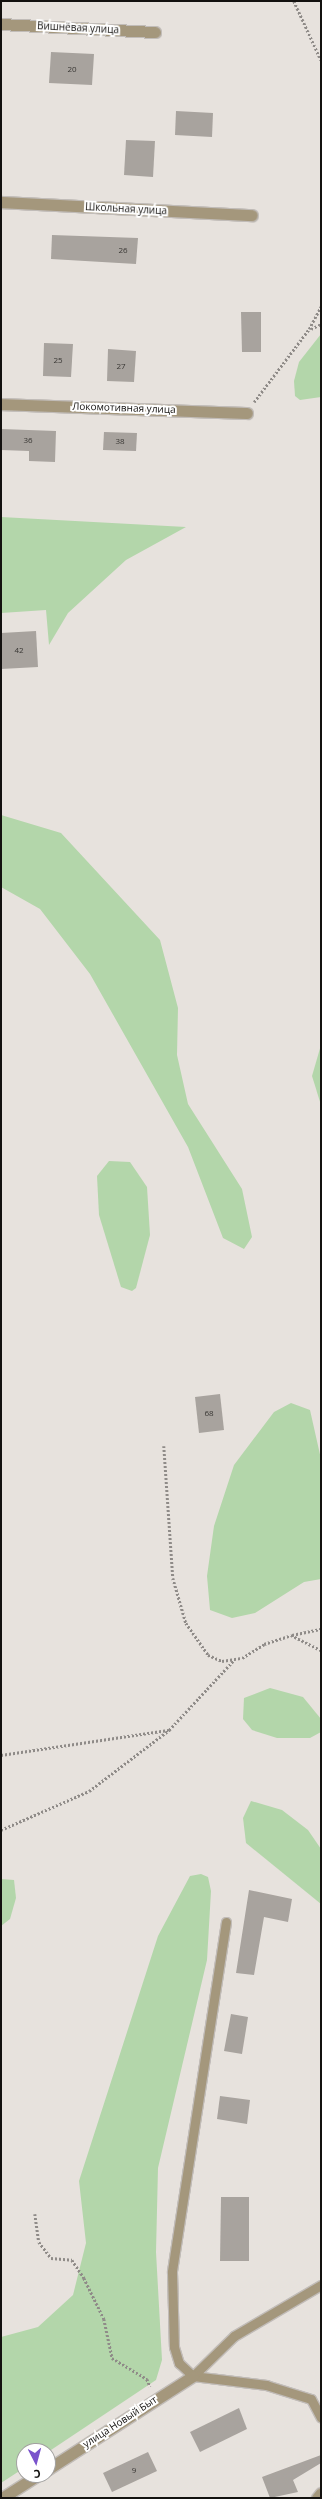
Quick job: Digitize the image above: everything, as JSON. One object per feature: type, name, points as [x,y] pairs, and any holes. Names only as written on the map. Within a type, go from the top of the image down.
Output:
[{"type":"street","name":"Вишнёвая улица","points":[[1,24],[155,32]]},
{"type":"street","name":"Школьная улица","points":[[1,202],[252,215]]},
{"type":"street","name":"Локомотивная улица","points":[[1,404],[247,413]]},
{"type":"street","name":"улица Новый Быт","points":[[56,2464],[193,2376]]},
{"type":"street","points":[[2,2498],[25,2483]]},
{"type":"street","points":[[317,2498],[321,2493]]},
{"type":"lane","points":[[226,1922],[172,2272],[174,2347],[179,2363],[193,2376],[266,2386],[311,2399],[321,2418]]},
{"type":"lane","points":[[193,2376],[234,2336],[321,2285]]},
{"type":"path","points":[[294,1],[321,60]]},
{"type":"path","points":[[247,413],[309,329],[321,306]]},
{"type":"path","points":[[309,329],[321,324]]},
{"type":"path","points":[[164,1446],[173,1578],[186,1624],[208,1655],[222,1661],[242,1658],[264,1644],[291,1635],[321,1630]]},
{"type":"path","points":[[291,1635],[321,1650]]},
{"type":"path","points":[[1,1830],[89,1791],[169,1730],[234,1659]]},
{"type":"path","points":[[1,1755],[169,1730]]},
{"type":"path","points":[[35,2214],[39,2242],[51,2258],[72,2260],[84,2278],[104,2319],[112,2358],[147,2379],[156,2400]]},
{"type":"green space","points":[[321,334],[321,397],[300,400],[295,396],[294,381],[299,362]]},
{"type":"green space","points":[[1,517],[186,527],[126,560],[68,613],[49,645],[46,610],[1,613]]},
{"type":"green space","points":[[1,815],[61,833],[160,940],[178,1008],[177,1055],[188,1104],[242,1189],[252,1237],[244,1249],[223,1238],[188,1147],[90,974],[40,909],[1,887]]},
{"type":"green space","points":[[321,1045],[321,1105],[312,1076]]},
{"type":"green space","points":[[109,1161],[130,1162],[147,1187],[150,1235],[136,1288],[132,1291],[121,1287],[99,1215],[97,1176]]},
{"type":"green space","points":[[291,1403],[310,1410],[321,1459],[321,1579],[304,1582],[255,1613],[232,1618],[210,1610],[207,1576],[214,1526],[234,1465],[274,1412]]},
{"type":"green space","points":[[270,1688],[303,1697],[321,1719],[321,1732],[310,1738],[277,1738],[252,1730],[243,1719],[244,1698]]},
{"type":"green space","points":[[251,1801],[282,1810],[308,1830],[321,1849],[321,1904],[246,1843],[243,1818]]},
{"type":"green space","points":[[201,1874],[208,1877],[211,1891],[207,1960],[158,2168],[156,2252],[162,2360],[156,2380],[56,2447],[56,2443],[16,2443],[16,2473],[1,2483],[1,2337],[38,2327],[73,2295],[86,2243],[79,2181],[158,1936],[190,1876]]},
{"type":"green space","points":[[1,1879],[14,1880],[16,1898],[10,1919],[1,1926]]},
{"type":"building","points":[[51,52],[94,54],[92,85],[49,83]]},
{"type":"building","points":[[176,111],[213,113],[212,137],[175,135]]},
{"type":"building","points":[[126,140],[155,141],[153,177],[124,175]]},
{"type":"building","points":[[52,235],[138,238],[136,264],[51,259]]},
{"type":"building","points":[[241,312],[261,312],[261,352],[242,352]]},
{"type":"building","points":[[44,343],[73,344],[71,377],[43,376]]},
{"type":"building","points":[[108,349],[136,351],[134,382],[107,381]]},
{"type":"building","points":[[1,429],[56,431],[55,462],[29,461],[29,451],[1,450]]},
{"type":"building","points":[[104,432],[137,433],[136,451],[103,450]]},
{"type":"building","points":[[36,631],[38,667],[1,669],[1,633]]},
{"type":"building","points":[[220,1394],[224,1430],[199,1433],[195,1397]]},
{"type":"building","points":[[249,1890],[292,1899],[288,1922],[264,1917],[254,1975],[236,1973]]},
{"type":"building","points":[[231,2014],[248,2017],[242,2054],[224,2051]]},
{"type":"building","points":[[220,2096],[250,2100],[247,2124],[217,2119]]},
{"type":"building","points":[[221,2197],[249,2197],[249,2261],[220,2261]]},
{"type":"building","points":[[239,2408],[247,2429],[200,2452],[190,2432]]},
{"type":"building","points":[[148,2452],[157,2471],[112,2492],[103,2473]]},
{"type":"building","points":[[321,2455],[321,2463],[293,2480],[298,2492],[270,2498],[262,2477]]}]
